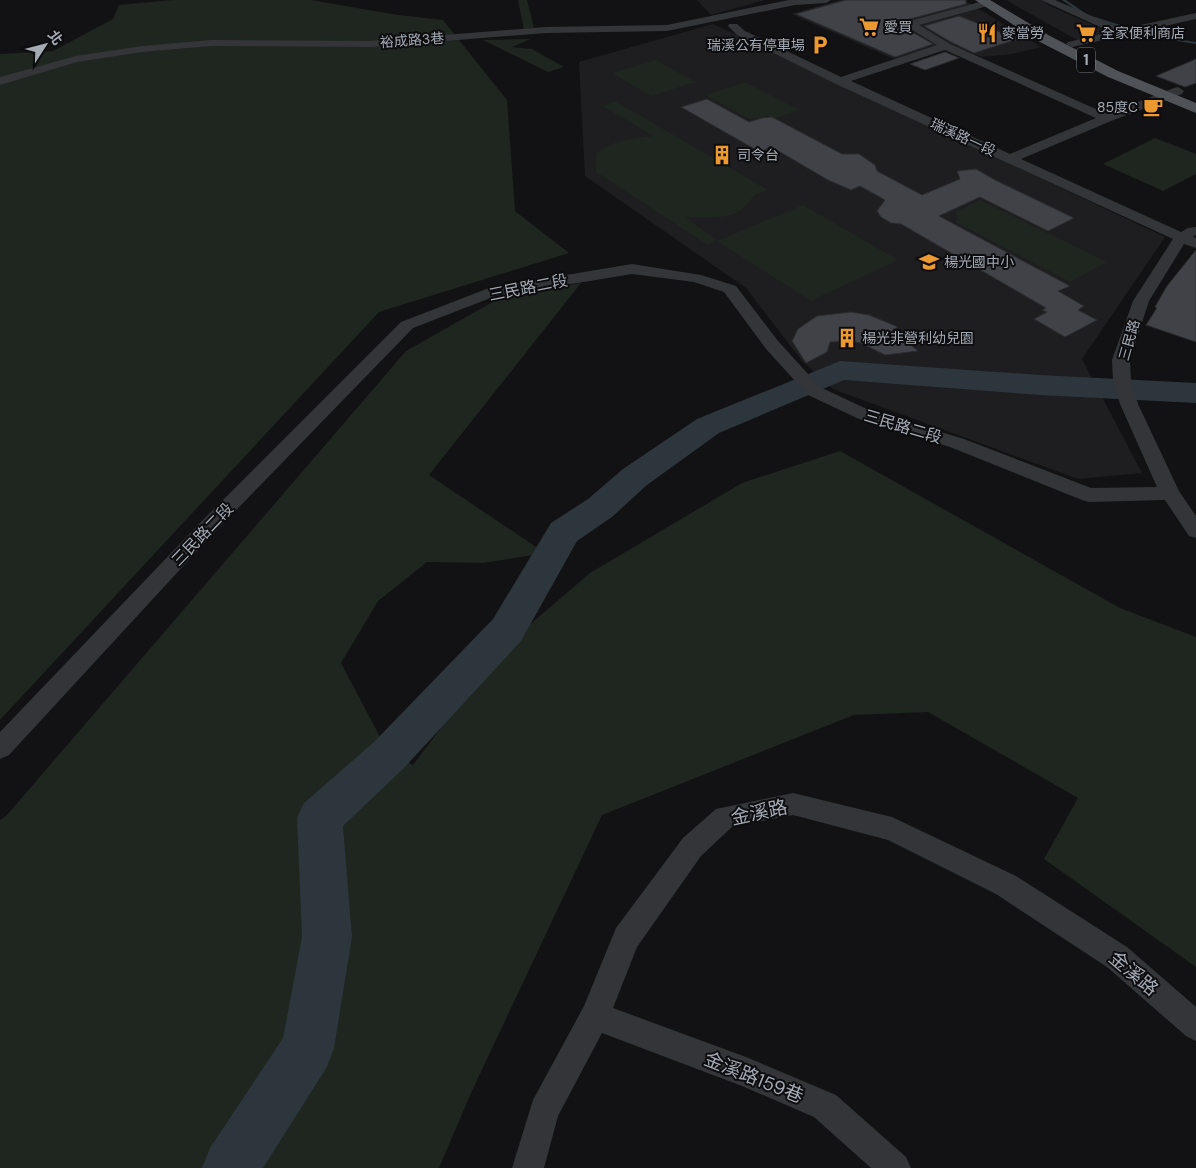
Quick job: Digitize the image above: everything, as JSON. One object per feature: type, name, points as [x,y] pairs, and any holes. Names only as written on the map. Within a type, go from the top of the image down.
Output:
[{"type":"main road","name":"1","points":[[987,1],[1172,94],[1196,108]]},
{"type":"main road","name":"1","points":[[987,1],[1045,39],[1113,74],[1172,94],[1196,98]]},
{"type":"street","name":"裕成路3巷","points":[[762,19],[827,0]]},
{"type":"street","name":"裕成路3巷","points":[[0,81],[76,59],[142,49],[211,43],[370,44],[546,30],[667,28],[714,17],[777,6],[827,0]]},
{"type":"street","points":[[1046,0],[1122,32]]},
{"type":"street","points":[[987,1],[910,24],[946,46],[1107,118]]},
{"type":"street","points":[[1072,44],[1196,16]]},
{"type":"street","points":[[1131,20],[1143,28]]},
{"type":"street","name":"瑞溪路一段","points":[[749,23],[733,26],[741,33],[840,81],[1188,241]]},
{"type":"street","points":[[840,81],[946,46]]},
{"type":"street","points":[[1010,159],[1107,118],[1172,94]]},
{"type":"street","name":"三民路","points":[[1196,229],[1141,301],[1121,360],[1122,380],[1129,404],[1170,493],[1196,531]]},
{"type":"street","name":"三民路二段","points":[[0,748],[203,532],[408,325],[489,293],[632,269],[696,278],[730,289],[775,348],[814,391],[865,415],[957,443],[1090,495],[1170,493]]},
{"type":"street","name":"金溪路","points":[[528,1168],[544,1112],[595,1016],[626,938],[692,847],[725,817],[793,804],[892,829],[1006,885],[1117,957],[1196,1026]]},
{"type":"street","name":"金溪路159巷","points":[[595,1016],[746,1072],[825,1106],[895,1168]]},
{"type":"shaded area","points":[[173,0],[311,0],[398,15],[443,20],[507,100],[515,211],[569,253],[379,312],[0,720],[0,54],[53,51],[113,19],[119,5]]},
{"type":"shaded area","points":[[518,0],[527,0],[534,28],[524,30]]},
{"type":"shaded area","points":[[697,0],[765,0],[711,15]]},
{"type":"shaded area","points":[[840,0],[964,0],[1041,47],[1012,54],[982,57],[946,43],[894,59],[791,14]]},
{"type":"shaded area","points":[[1006,0],[1042,0],[1048,5],[1107,31],[1105,34],[1077,40]]},
{"type":"shaded area","name":"楊光國中小","points":[[713,24],[1165,237],[1082,359],[1142,473],[1078,479],[833,389],[802,361],[746,288],[585,176],[579,62]]},
{"type":"shaded area","points":[[531,39],[512,47],[532,49],[564,67],[548,72],[483,40]]},
{"type":"shaded area","points":[[656,60],[696,82],[651,96],[612,73]]},
{"type":"shaded area","points":[[745,82],[799,110],[777,118],[767,116],[750,119],[705,95]]},
{"type":"shaded area","points":[[615,101],[768,190],[754,195],[748,204],[733,214],[715,217],[685,217],[716,240],[708,245],[596,172],[596,154],[603,149],[624,140],[654,136],[602,106]]},
{"type":"shaded area","points":[[1155,138],[1196,154],[1196,174],[1163,191],[1103,164]]},
{"type":"shaded area","points":[[980,200],[1107,262],[1070,282],[955,222],[958,219],[955,212]]},
{"type":"shaded area","points":[[803,205],[898,260],[811,301],[717,241]]},
{"type":"shaded area","points":[[581,283],[429,475],[545,553],[483,563],[427,562],[378,601],[341,663],[389,754],[413,765],[499,651],[590,573],[742,483],[840,451],[1120,608],[1196,637],[1196,967],[1044,859],[1078,798],[928,712],[854,715],[602,815],[471,1093],[439,1168],[0,1168],[0,820],[7,815],[406,351],[498,299]]},
{"type":"building","name":"愛買","points":[[846,0],[966,0],[966,4],[906,20],[903,23],[905,28],[933,44],[895,57],[796,14]]},
{"type":"building","points":[[959,16],[1018,39],[974,53],[924,26]]},
{"type":"building","points":[[945,52],[959,58],[925,70],[910,64]]},
{"type":"building","points":[[1196,59],[1196,83],[1185,87],[1156,76]]},
{"type":"building","points":[[707,99],[749,122],[772,117],[842,154],[859,154],[875,165],[877,171],[922,195],[960,179],[957,171],[976,169],[1074,218],[1048,231],[980,197],[939,216],[1070,286],[1058,291],[1084,306],[1078,310],[1097,320],[1065,337],[1034,319],[1047,312],[1042,310],[1046,308],[901,224],[891,223],[881,217],[877,211],[885,200],[860,186],[851,190],[828,180],[770,146],[765,150],[758,151],[681,107]]},
{"type":"building","points":[[1196,250],[1196,342],[1146,325],[1157,308],[1155,307],[1167,286]]},
{"type":"building","name":"楊光非營利幼兒園","points":[[851,312],[869,315],[898,327],[892,330],[918,351],[885,355],[861,343],[848,341],[830,342],[827,352],[806,363],[792,341],[798,329],[817,316]]},
{"type":"waterway","points":[[1064,0],[1086,15]]},
{"type":"waterway","points":[[1096,18],[1145,34],[1196,43]]},
{"type":"waterway","points":[[230,1168],[308,1048],[327,937],[320,818],[389,755],[507,630],[564,532],[600,508],[635,477],[708,426],[840,370],[1040,385],[1196,393]]},
{"type":"place","name":"愛買","points":[[869,27]]},
{"type":"place","name":"麥當勞","points":[[987,33]]},
{"type":"place","name":"全家便利商店","points":[[1086,33]]},
{"type":"place","name":"瑞溪公有停車場","points":[[820,45]]},
{"type":"place","name":"85度C","points":[[1153,107]]},
{"type":"place","name":"司令台","points":[[722,155]]},
{"type":"place","name":"楊光國中小","points":[[929,262]]},
{"type":"place","name":"楊光非營利幼兒園","points":[[847,338]]}]
